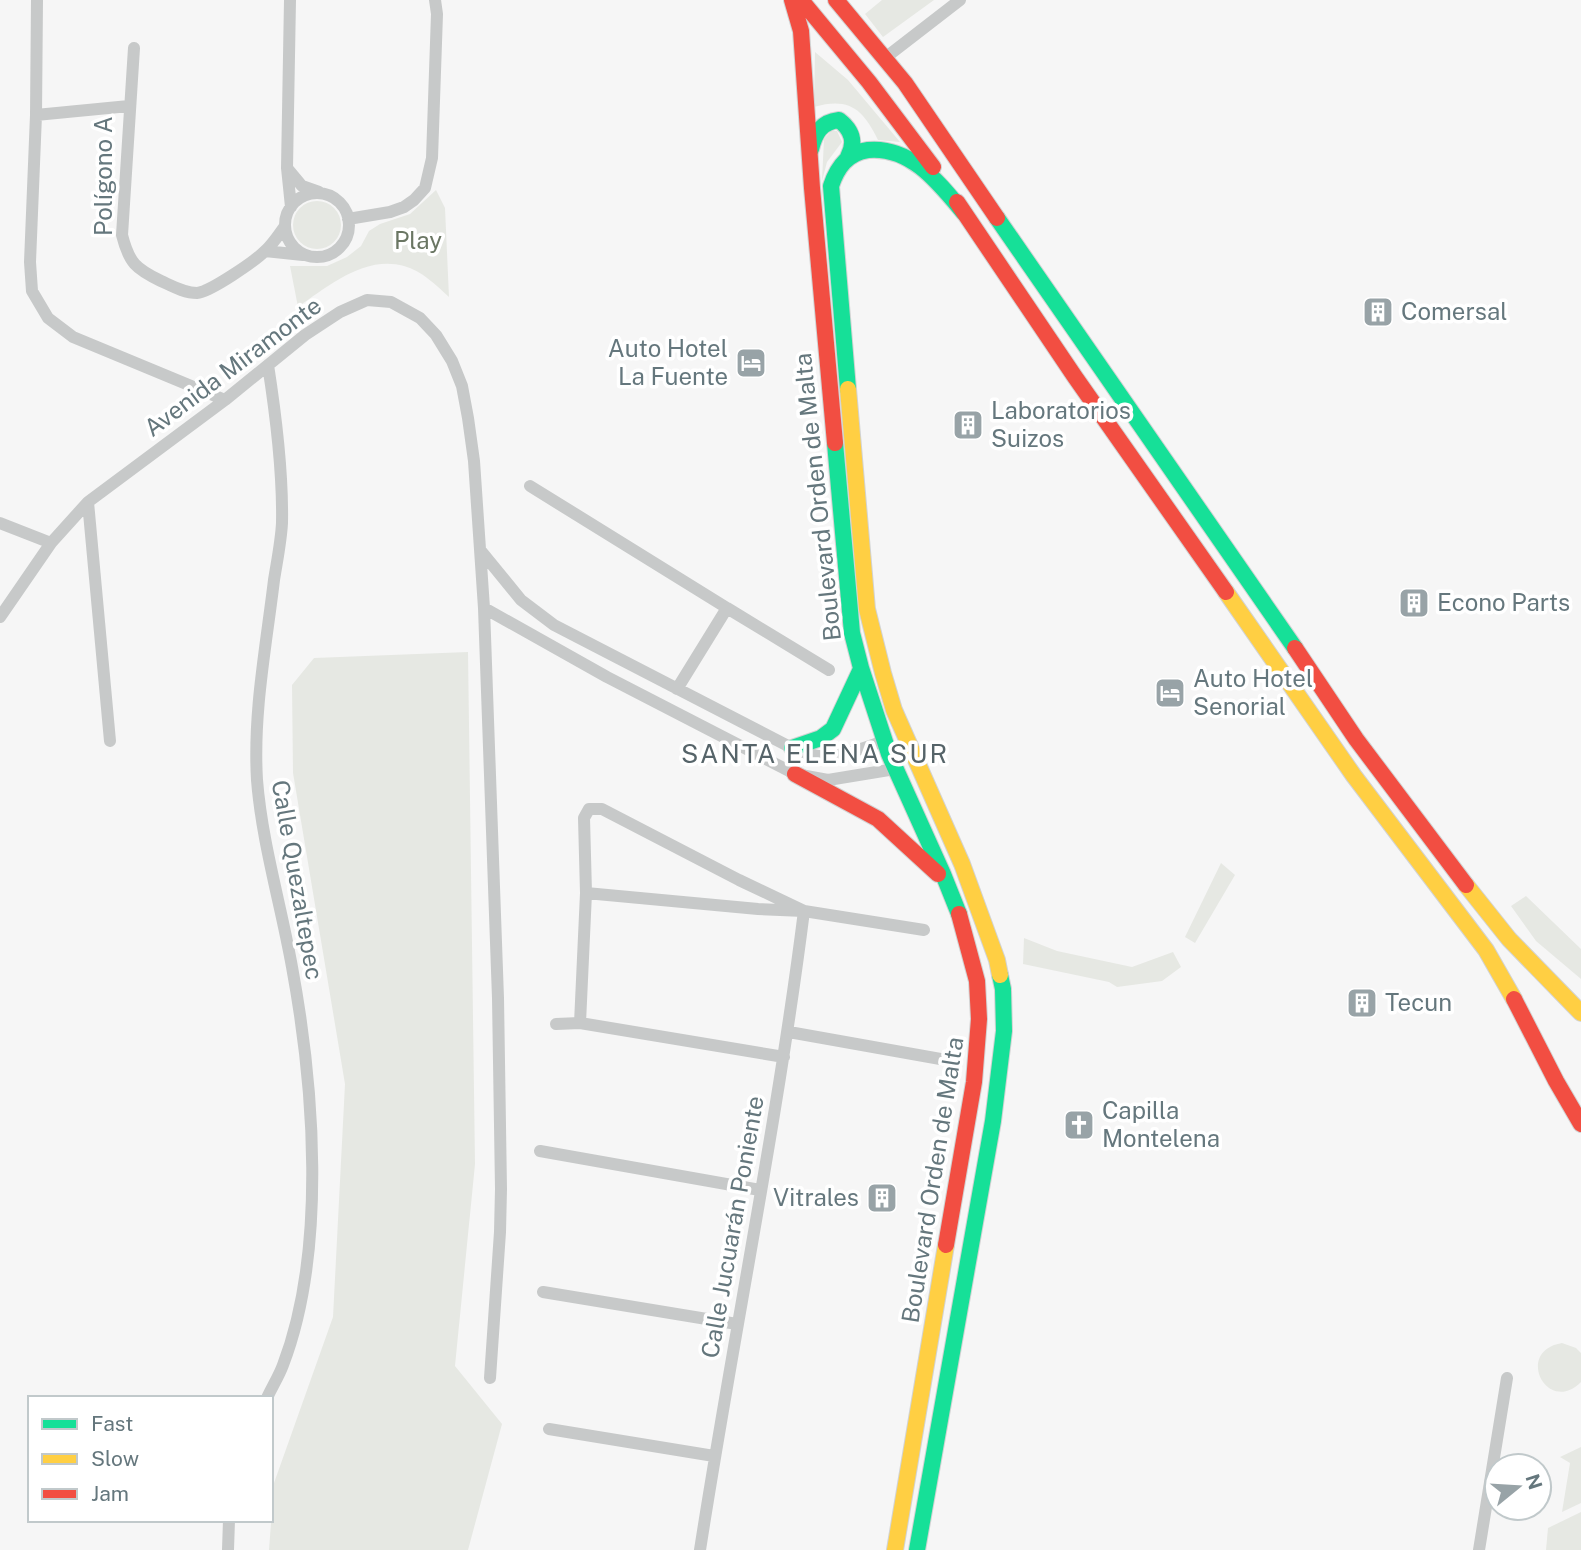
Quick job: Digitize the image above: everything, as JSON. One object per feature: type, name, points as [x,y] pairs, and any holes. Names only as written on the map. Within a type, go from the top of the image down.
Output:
[{"type":"highway","name":"Boulevard Orden de Malta","points":[[792,0],[801,31],[852,633],[884,741],[970,945],[980,1013],[974,1082],[895,1550]]},
{"type":"highway","points":[[801,0],[909,135],[1074,377],[1354,776],[1486,950],[1564,1097],[1581,1121]]},
{"type":"highway","points":[[836,0],[885,58],[1364,750],[1478,902],[1581,1013]]},
{"type":"highway","points":[[810,156],[819,127],[836,120],[846,125],[852,135],[853,145],[848,157]]},
{"type":"highway","points":[[848,157],[861,151],[881,149],[907,156],[942,187],[964,213]]},
{"type":"highway","name":"Boulevard Orden de Malta","points":[[848,157],[835,175],[830,197],[869,621],[894,710],[977,901],[998,960],[1003,989],[1003,1051],[995,1109],[917,1550]]},
{"type":"highway","points":[[792,748],[821,738],[833,729],[861,669]]},
{"type":"highway","points":[[795,774],[878,819],[946,883]]},
{"type":"highway","points":[[1537,1046],[1581,1103]]},
{"type":"street","points":[[37,0],[30,262],[32,291],[48,318],[73,337],[225,400]]},
{"type":"street","points":[[290,0],[286,168],[290,207],[285,226],[292,245],[309,256]]},
{"type":"street","points":[[348,219],[404,207],[425,188],[432,158],[436,75],[435,0]]},
{"type":"street","points":[[885,58],[960,0]]},
{"type":"street","points":[[129,106],[134,48]]},
{"type":"street","name":"Polígono A","points":[[36,115],[129,106],[122,235],[133,264],[144,274],[183,291],[198,293],[214,287],[265,251],[285,226]]},
{"type":"street","points":[[265,251],[309,256],[327,255],[336,251],[347,234],[348,219],[342,205],[325,194],[302,186],[286,168]]},
{"type":"street","points":[[290,207],[306,195],[325,194]]},
{"type":"street","name":"Avenida Miramonte","points":[[0,617],[51,543],[88,502],[340,312],[367,300],[391,302],[420,318],[436,335],[452,361],[462,386],[474,460],[484,608],[501,1164],[500,1232],[489,1378]]},
{"type":"street","name":"Calle Quezaltepec","points":[[268,365],[277,421],[282,524],[256,723],[257,781],[275,889],[292,967],[308,1078],[311,1137],[310,1244],[297,1317],[283,1365],[268,1396]]},
{"type":"street","points":[[530,486],[829,670]]},
{"type":"street","points":[[88,502],[110,741]]},
{"type":"street","points":[[0,523],[51,543]]},
{"type":"street","points":[[481,551],[508,586],[554,625],[792,748],[813,756],[823,756],[884,741]]},
{"type":"street","points":[[484,608],[607,677],[795,774],[828,780],[895,769]]},
{"type":"street","points":[[677,689],[727,608]]},
{"type":"street","points":[[580,1023],[586,893],[584,818],[588,810],[598,808],[804,911]]},
{"type":"street","points":[[586,893],[804,911],[924,930]]},
{"type":"street","name":"Calle Jucuarán Poniente","points":[[700,1550],[789,1032],[804,911]]},
{"type":"street","points":[[556,1024],[580,1023],[784,1057]]},
{"type":"street","points":[[789,1032],[946,1060]]},
{"type":"street","points":[[540,1152],[760,1190]]},
{"type":"street","points":[[543,1292],[737,1324]]},
{"type":"street","points":[[1479,1550],[1507,1377]]},
{"type":"street","points":[[549,1429],[714,1457]]},
{"type":"street","points":[[228,1550],[229,1522]]},
{"type":"green space","points":[[882,0],[934,0],[883,37],[865,14]]},
{"type":"green space","points":[[815,52],[848,80],[900,142],[878,140],[867,120],[854,108],[837,104],[814,107]]},
{"type":"green space","points":[[831,131],[837,131],[842,142],[827,162],[822,181],[824,139]]},
{"type":"green space","name":"Play","points":[[436,190],[445,208],[449,297],[417,271],[389,264],[375,265],[348,274],[298,307],[290,266],[327,266],[347,257],[361,246],[369,231],[380,224],[410,214]]},
{"type":"green space","points":[[317,201],[326,202],[334,208],[340,216],[340,234],[334,242],[326,248],[317,249],[308,248],[300,242],[294,234],[293,225],[294,216],[300,208],[308,202]]},
{"type":"green space","points":[[468,652],[475,1164],[455,1366],[502,1424],[468,1550],[269,1550],[274,1483],[333,1317],[345,1084],[293,773],[292,685],[314,658]]},
{"type":"green space","points":[[1221,863],[1235,875],[1195,943],[1185,937]]},
{"type":"green space","points":[[1526,896],[1581,949],[1581,979],[1536,941],[1511,906]]},
{"type":"green space","points":[[1024,938],[1057,951],[1132,967],[1173,952],[1181,967],[1162,981],[1117,987],[1109,982],[1023,964]]},
{"type":"green space","points":[[1562,1343],[1581,1353],[1581,1382],[1568,1390],[1557,1391],[1547,1387],[1538,1368],[1540,1357],[1548,1348]]},
{"type":"green space","points":[[1581,1447],[1581,1503],[1562,1512],[1570,1463],[1560,1457]]},
{"type":"green space","points":[[1581,1512],[1581,1550],[1546,1550],[1548,1528]]},
{"type":"traffic: fast","points":[[811,149],[820,129],[839,120],[851,137],[852,146],[848,157]]},
{"type":"traffic: fast","points":[[848,389],[831,186],[836,173],[854,154],[868,150],[898,154],[923,169],[964,213]]},
{"type":"traffic: fast","points":[[997,218],[1295,648]]},
{"type":"traffic: fast","points":[[835,443],[852,633],[861,668],[889,754],[959,914]]},
{"type":"traffic: fast","points":[[792,748],[821,738],[833,729],[861,669]]},
{"type":"traffic: fast","points":[[917,1550],[993,1121],[1004,1031],[1000,975]]},
{"type":"traffic: slow","points":[[848,389],[867,609],[883,673],[894,710],[962,864],[1000,975]]},
{"type":"traffic: slow","points":[[1226,592],[1354,776],[1486,950],[1514,999]]},
{"type":"traffic: slow","points":[[1466,885],[1509,939],[1581,1013]]},
{"type":"traffic: slow","points":[[895,1550],[946,1245]]},
{"type":"traffic: jam","points":[[792,0],[801,31],[835,443]]},
{"type":"traffic: jam","points":[[801,0],[869,82],[933,167]]},
{"type":"traffic: jam","points":[[836,0],[905,83],[997,218]]},
{"type":"traffic: jam","points":[[957,202],[1075,377],[1226,592]]},
{"type":"traffic: jam","points":[[1295,648],[1356,739],[1466,885]]},
{"type":"traffic: jam","points":[[795,774],[878,819],[938,874]]},
{"type":"traffic: jam","points":[[946,1245],[974,1082],[979,1019],[977,981],[959,914]]},
{"type":"traffic: jam","points":[[1514,999],[1581,1124]]},
{"type":"place","name":"Comersal","points":[[1378,312]]},
{"type":"place","name":"Auto Hotel La Fuente","points":[[751,363]]},
{"type":"place","name":"Laboratorios Suizos","points":[[968,425]]},
{"type":"place","name":"Econo Parts","points":[[1414,603]]},
{"type":"place","name":"Auto Hotel Senorial","points":[[1170,693]]},
{"type":"place","name":"Tecun","points":[[1362,1003]]},
{"type":"place","name":"Capilla Montelena","points":[[1079,1125]]},
{"type":"place","name":"Vitrales","points":[[882,1198]]},
{"type":"district","name":"SANTA ELENA SUR","points":[[815,754]]}]
